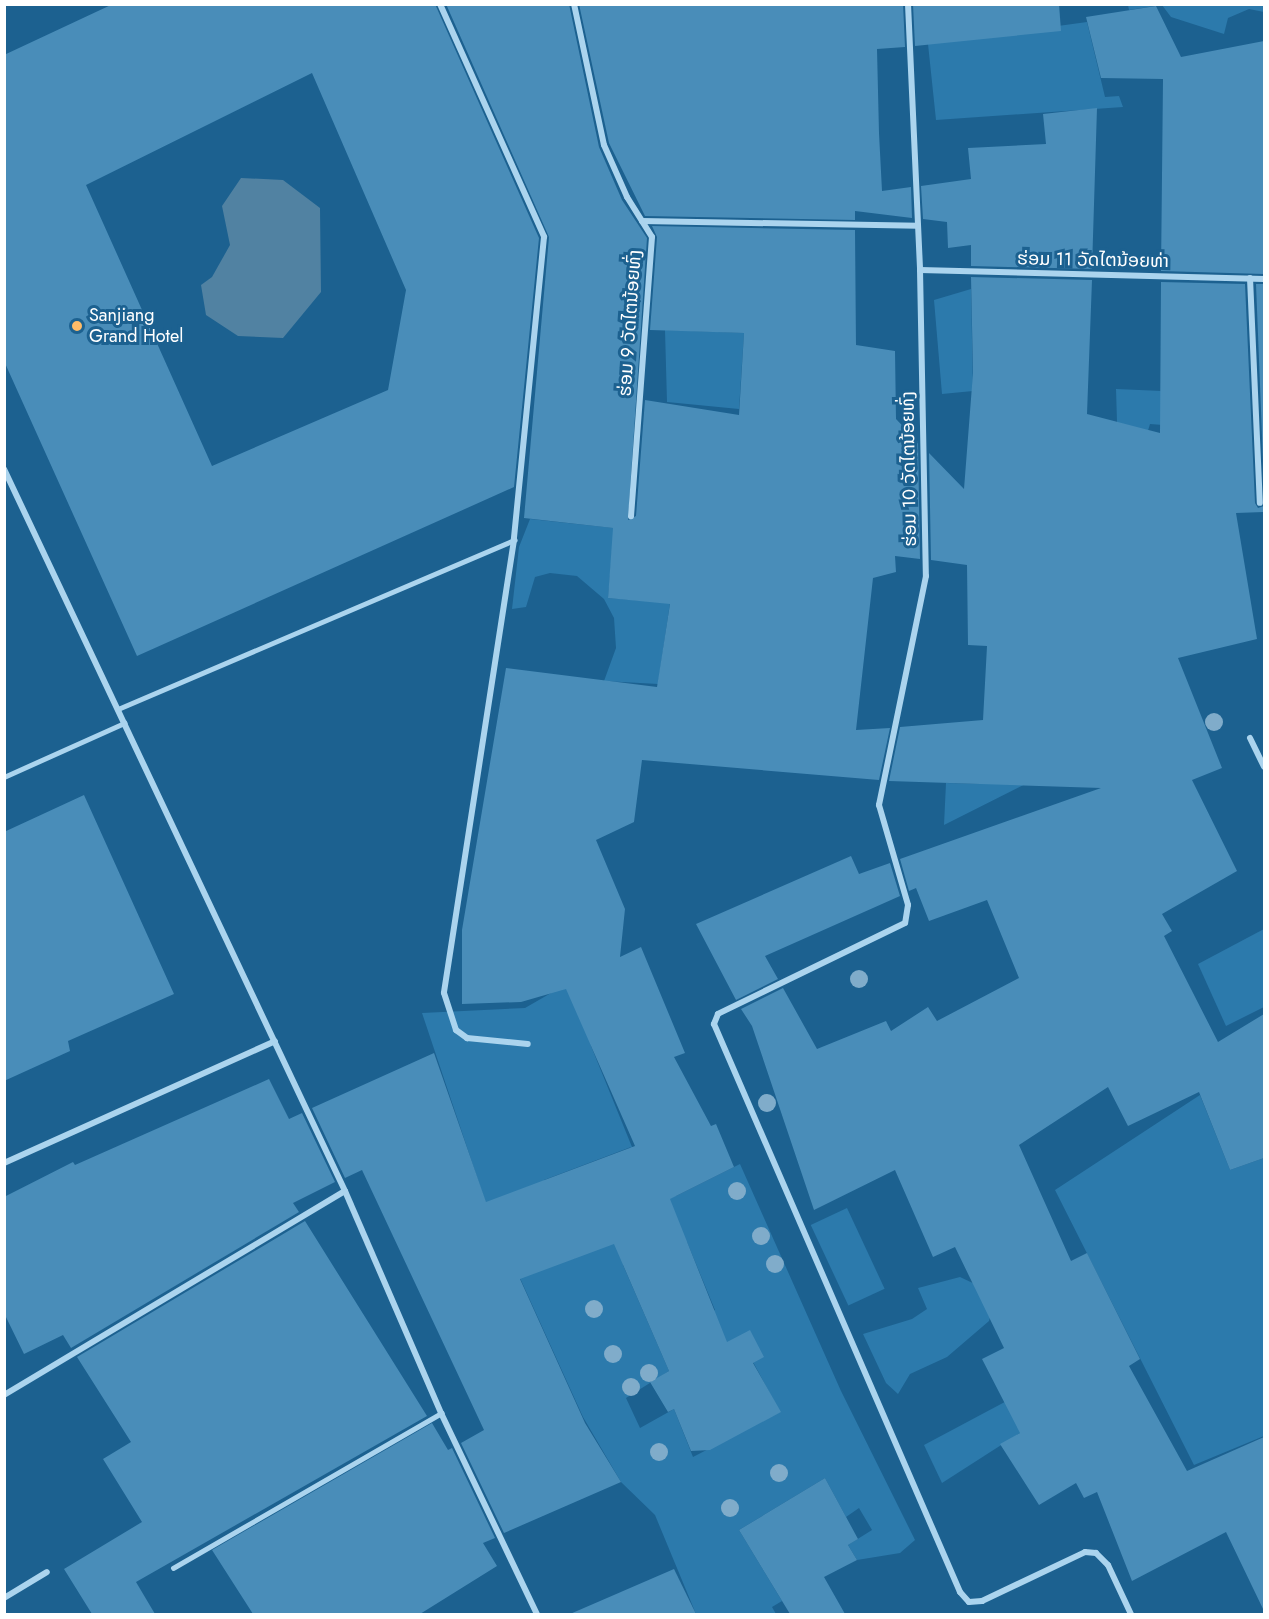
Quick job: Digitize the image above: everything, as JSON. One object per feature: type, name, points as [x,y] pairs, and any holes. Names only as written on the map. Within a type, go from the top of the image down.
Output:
[{"type":"street","points":[[440,4],[544,237],[514,540],[444,993],[456,1030],[467,1038],[528,1044]]},
{"type":"street","name":"ຮ່ອມ 9 ວັດໄຕນ້ອຍທົ່ງ","points":[[574,4],[604,146],[652,237],[631,516]]},
{"type":"street","name":"ຮ່ອມ 10 ວັດໄຕນ້ອຍທົ່ງ","points":[[908,4],[920,270],[926,576],[879,805],[908,905],[905,924],[718,1014],[717,1038],[960,1592],[969,1602],[982,1602],[1085,1552],[1096,1553],[1108,1565],[1131,1614]]},
{"type":"street","points":[[642,221],[918,226]]},
{"type":"street","name":"ຮ່ອມ 11 ວັດໄຕນ້ອຍທ່າ","points":[[920,270],[1264,279]]},
{"type":"street","points":[[1250,278],[1260,503]]},
{"type":"street","points":[[4,469],[345,1191],[441,1413],[537,1614]]},
{"type":"street","points":[[1250,738],[1264,767]]},
{"type":"street","points":[[4,1163],[274,1041]]},
{"type":"street","points":[[4,1395],[345,1191]]},
{"type":"street","points":[[4,1598],[47,1572]]},
{"type":"lane","points":[[118,710],[514,540]]},
{"type":"lane","points":[[4,777],[124,723]]},
{"type":"lane","points":[[173,1568],[441,1413]]},
{"type":"shaded area","points":[[1128,5],[1162,5],[1129,10]]},
{"type":"shaded area","points":[[1162,5],[1264,5],[1264,12],[1249,9],[1228,18],[1224,34],[1171,17]]},
{"type":"shaded area","points":[[1087,22],[1105,97],[1119,96],[1123,107],[936,120],[928,44]]},
{"type":"shaded area","points":[[241,178],[283,180],[320,208],[321,292],[283,338],[238,336],[206,315],[201,285],[212,277],[230,245],[222,206]]},
{"type":"shaded area","points":[[971,289],[973,391],[942,394],[934,300]]},
{"type":"shaded area","points":[[665,330],[744,333],[739,409],[667,402]]},
{"type":"shaded area","points":[[1116,389],[1162,391],[1163,425],[1150,424],[1144,444],[1117,422]]},
{"type":"shaded area","points":[[530,519],[614,528],[608,598],[670,603],[658,684],[604,681],[616,648],[614,618],[604,599],[577,576],[550,573],[535,577],[526,607],[512,609],[519,547]]},
{"type":"shaded area","points":[[979,755],[1083,755],[944,825],[946,783],[980,784]]},
{"type":"shaded area","points":[[1264,929],[1264,1007],[1226,1026],[1198,964]]},
{"type":"shaded area","points":[[584,974],[591,1046],[632,1147],[654,1151],[676,1196],[740,1164],[841,1391],[915,1540],[900,1553],[857,1560],[848,1545],[872,1530],[859,1508],[846,1517],[825,1478],[739,1530],[782,1601],[772,1607],[776,1614],[696,1614],[655,1515],[621,1482],[583,1417],[485,1201],[422,1013],[525,1008]],"holes":[[[631,1147],[574,1259],[544,1180]],[[687,1242],[715,1310],[705,1317],[712,1373],[746,1349],[780,1412],[693,1457],[674,1409],[640,1428],[626,1398],[669,1371],[623,1265]]]},
{"type":"shaded area","points":[[1200,1095],[1230,1170],[1264,1158],[1264,1436],[1194,1465],[1055,1190]]},
{"type":"shaded area","points":[[847,1208],[885,1289],[848,1306],[811,1225]]},
{"type":"shaded area","points":[[960,1277],[996,1294],[989,1321],[947,1357],[910,1374],[898,1394],[886,1383],[863,1334],[912,1319],[927,1309],[918,1288]]},
{"type":"shaded area","points":[[1016,1396],[1031,1426],[942,1483],[924,1445]]},
{"type":"building","name":"Sanjiang Grand Hotel","points":[[113,4],[435,4],[539,238],[514,487],[137,656],[4,361],[4,55]],"holes":[[[312,73],[406,290],[388,390],[212,466],[86,185]]]},
{"type":"building","points":[[446,4],[569,4],[599,147],[622,200],[647,238],[628,520],[636,516],[645,400],[739,415],[744,333],[650,330],[657,237],[652,226],[855,230],[856,345],[895,351],[896,419],[918,442],[920,559],[895,556],[896,572],[873,578],[856,730],[890,728],[879,780],[642,760],[634,822],[596,840],[625,909],[620,957],[641,947],[685,1053],[674,1057],[711,1126],[716,1124],[734,1167],[670,1199],[727,1342],[750,1330],[764,1357],[753,1363],[781,1412],[710,1450],[691,1451],[674,1409],[668,1412],[650,1382],[669,1371],[614,1244],[520,1279],[585,1423],[621,1482],[504,1533],[461,1443],[484,1430],[362,1170],[345,1178],[312,1108],[434,1053],[486,1202],[635,1146],[566,989],[521,1002],[462,1004],[462,930],[506,668],[657,687],[670,604],[608,598],[613,528],[524,518],[549,237]]},
{"type":"building","points":[[579,4],[903,4],[905,47],[877,49],[879,133],[882,191],[911,187],[912,218],[855,211],[855,220],[645,216],[609,143]]},
{"type":"building","points":[[913,4],[1059,4],[1061,31],[915,46]]},
{"type":"building","points":[[1156,6],[1181,57],[1264,41],[1264,274],[1161,271],[1163,79],[1101,78],[1086,17]]},
{"type":"building","points":[[1097,108],[1092,269],[971,266],[971,245],[948,248],[947,222],[923,219],[921,186],[971,179],[968,148],[1046,144],[1043,114]]},
{"type":"building","points":[[971,277],[1092,280],[1087,414],[1160,433],[1161,282],[1245,284],[1255,503],[1258,508],[1264,506],[1264,512],[1236,513],[1257,639],[1178,658],[1222,768],[1192,780],[1237,871],[1162,914],[1172,931],[1164,936],[1218,1042],[1264,1014],[1264,1158],[1230,1170],[1199,1092],[1128,1126],[1108,1087],[1019,1145],[1071,1261],[1087,1253],[1140,1359],[1129,1366],[1187,1471],[1264,1437],[1264,1611],[1226,1532],[1132,1581],[1097,1492],[1084,1498],[1076,1483],[1039,1505],[1000,1444],[1020,1433],[982,1359],[1004,1348],[955,1247],[933,1257],[895,1170],[814,1210],[752,1026],[741,1009],[783,988],[817,1049],[886,1021],[891,1031],[928,1007],[937,1021],[1019,978],[987,900],[929,921],[916,888],[909,891],[900,859],[1101,788],[889,781],[900,727],[983,720],[987,646],[968,645],[967,565],[931,560],[929,453],[964,489],[973,373]]},
{"type":"building","points":[[1256,284],[1264,284],[1264,486]]},
{"type":"building","points":[[84,795],[174,994],[68,1041],[70,1051],[4,1081],[4,832]]},
{"type":"building","points":[[851,856],[859,874],[890,863],[900,896],[765,956],[778,979],[736,1000],[696,924]]},
{"type":"building","points":[[269,1079],[289,1119],[302,1113],[335,1182],[293,1203],[299,1212],[71,1348],[63,1335],[24,1354],[4,1313],[4,1197],[73,1162],[75,1165]]},
{"type":"building","points":[[305,1221],[427,1416],[136,1582],[155,1614],[92,1614],[64,1569],[142,1522],[103,1459],[131,1442],[77,1357]]},
{"type":"building","points":[[432,1423],[448,1450],[452,1448],[495,1538],[483,1543],[497,1566],[420,1614],[253,1614],[212,1550]]},
{"type":"building","points":[[825,1478],[858,1539],[848,1545],[857,1560],[824,1577],[845,1614],[790,1614],[739,1530]]},
{"type":"building","points":[[674,1569],[696,1614],[570,1614]]},
{"type":"place","name":"Sanjiang Grand Hotel","points":[[77,326]]}]
